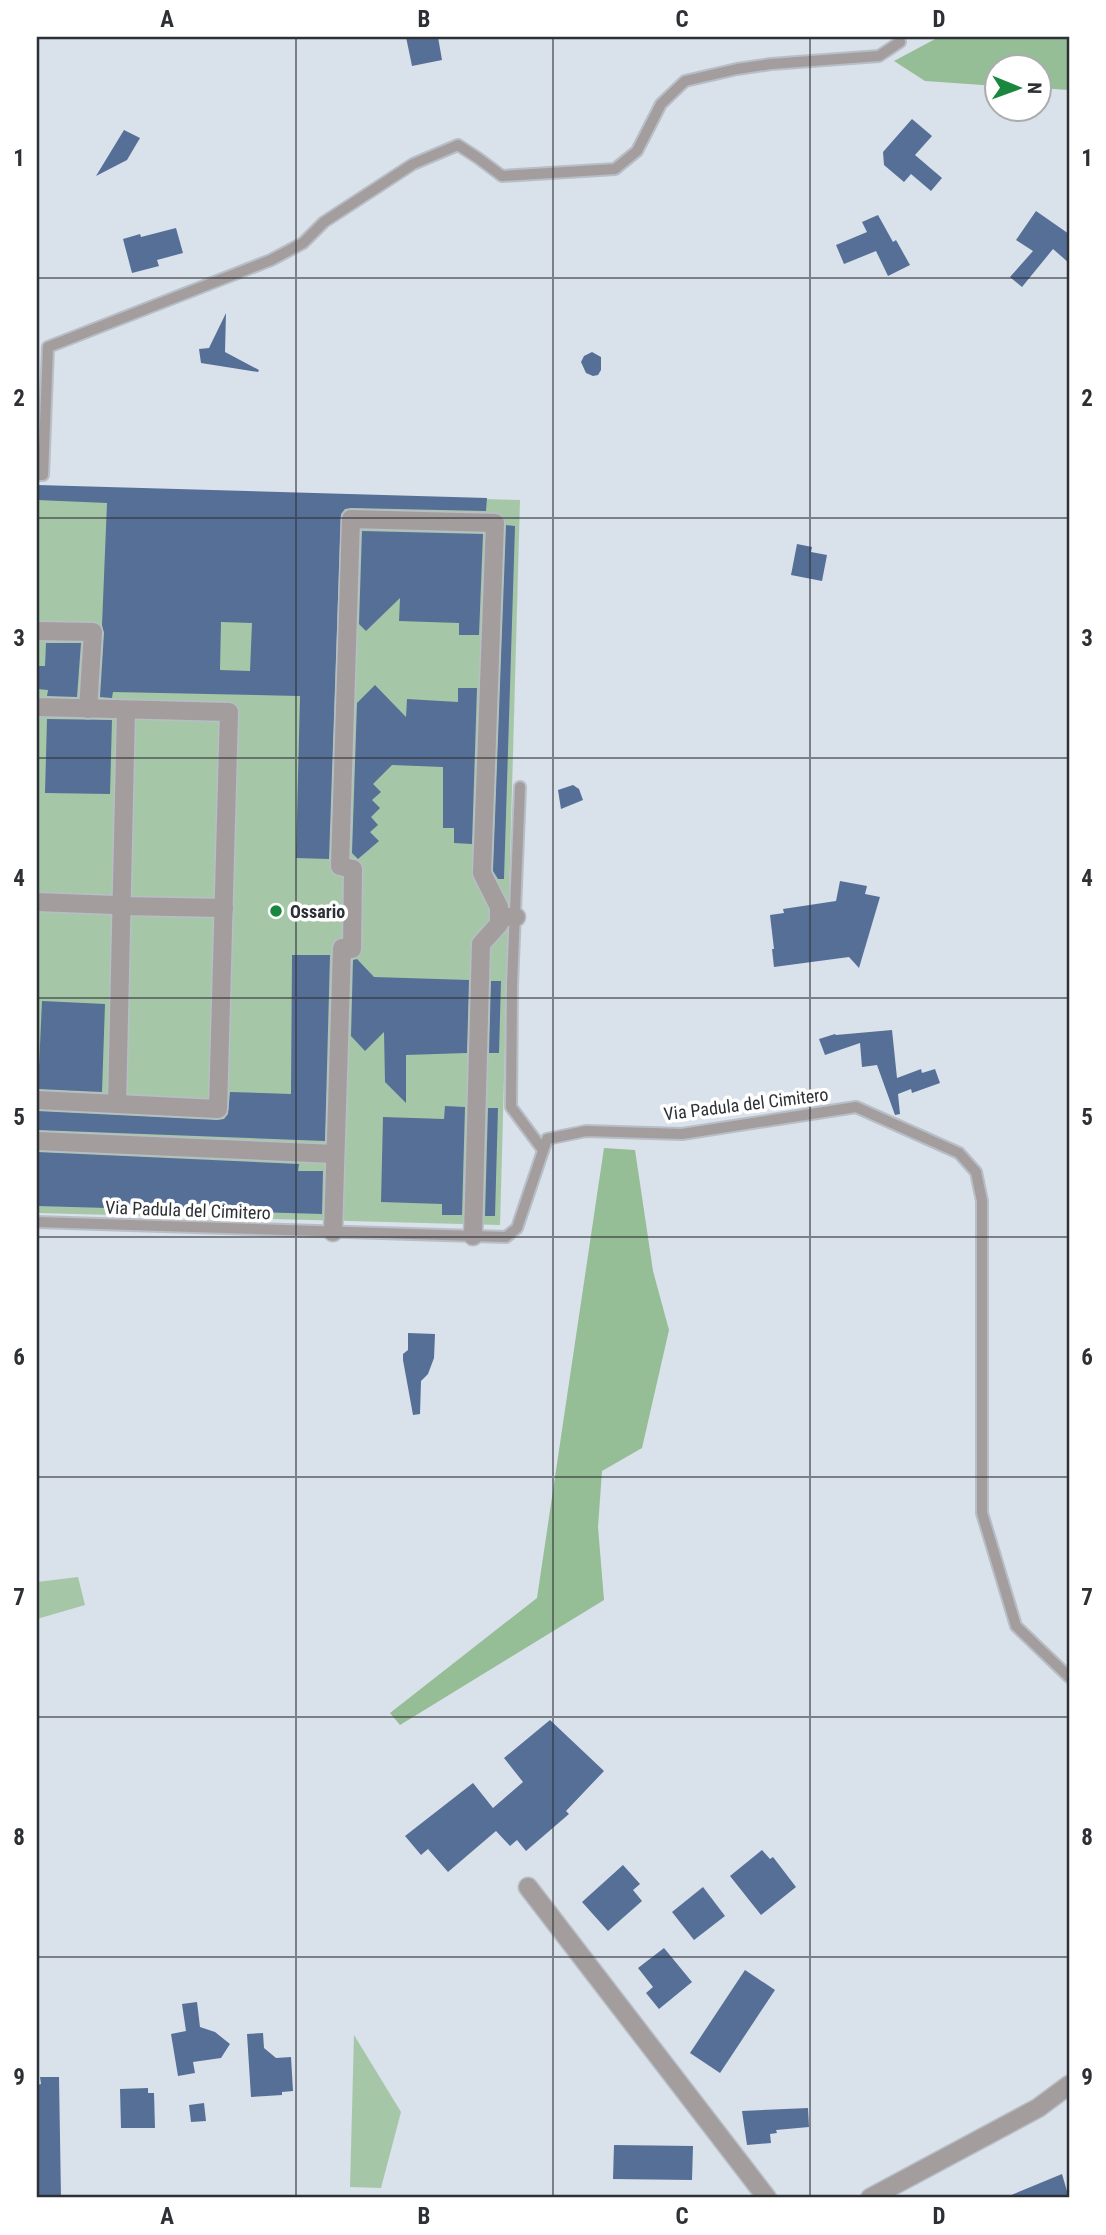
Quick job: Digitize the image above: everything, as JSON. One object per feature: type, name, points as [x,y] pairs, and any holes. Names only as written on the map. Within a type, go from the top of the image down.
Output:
[{"type":"street","points":[[333,1232],[342,948],[352,948],[353,869],[340,866],[351,519],[495,523],[482,873],[507,917],[481,944],[472,1236]]},
{"type":"street","points":[[37,631],[93,632],[88,709]]},
{"type":"street","points":[[37,707],[229,712],[218,1109],[37,1100]]},
{"type":"street","points":[[117,1104],[118,905],[126,709]]},
{"type":"street","points":[[37,902],[223,908]]},
{"type":"street","points":[[37,1141],[335,1154]]},
{"type":"street","points":[[528,1887],[767,2198]]},
{"type":"street","points":[[870,2198],[1038,2108],[1069,2085]]},
{"type":"lane","points":[[37,475],[43,475],[48,347],[271,260],[303,243],[324,222],[413,164],[457,145],[502,176],[615,169],[637,151],[661,104],[685,81],[771,64],[879,56],[900,42]]},
{"type":"lane","points":[[520,787],[507,917],[512,985],[511,1107],[543,1150]]},
{"type":"lane","name":"Via Padula del Cimitero","points":[[37,1222],[506,1237],[517,1228],[547,1139],[586,1131],[682,1134],[856,1107],[959,1153],[976,1172],[982,1201],[982,1513],[1016,1626],[1069,1677]]},
{"type":"green space","points":[[939,37],[1069,37],[1069,90],[1054,89],[1054,52],[984,52],[984,85],[925,81],[894,61]]},
{"type":"green space","points":[[37,486],[520,500],[500,1225],[37,1213]]},
{"type":"green space","points":[[604,1148],[635,1150],[653,1271],[669,1330],[642,1448],[602,1471],[598,1527],[604,1600],[400,1725],[390,1713],[537,1598]]},
{"type":"green space","points":[[78,1577],[85,1605],[37,1619],[37,1582]]},
{"type":"green space","points":[[354,2035],[401,2112],[381,2188],[350,2187]]},
{"type":"building","points":[[406,37],[438,37],[442,60],[412,66]]},
{"type":"building","points":[[912,119],[932,136],[915,155],[942,178],[931,191],[911,174],[904,182],[884,165],[883,152]]},
{"type":"building","points":[[124,130],[140,138],[127,160],[96,176]]},
{"type":"building","points":[[1036,211],[1069,234],[1069,263],[1053,249],[1022,287],[1010,277],[1033,251],[1016,240]]},
{"type":"building","points":[[878,215],[910,265],[888,276],[876,251],[844,264],[836,245],[867,232],[862,222]]},
{"type":"building","points":[[176,228],[183,253],[157,260],[159,266],[132,273],[123,239]]},
{"type":"building","points":[[226,313],[225,352],[259,370],[258,372],[201,363],[199,349],[209,348]]},
{"type":"building","points":[[592,352],[601,357],[601,370],[598,375],[593,376],[586,373],[581,362],[584,356]]},
{"type":"building","points":[[37,485],[487,498],[486,511],[351,508],[345,509],[341,514],[329,859],[296,858],[300,696],[113,692],[112,698],[100,697],[107,503],[37,500]],"holes":[[[221,622],[252,623],[250,671],[220,670]]]},
{"type":"building","points":[[506,525],[515,526],[504,879],[498,879],[493,871]]},
{"type":"building","points":[[362,531],[483,534],[479,635],[459,635],[459,623],[399,621],[400,598],[366,631],[359,624]]},
{"type":"building","points":[[797,544],[812,547],[811,552],[827,555],[822,581],[791,575]]},
{"type":"building","points":[[46,643],[81,643],[77,697],[47,696],[48,690],[37,689],[37,666],[45,666]]},
{"type":"building","points":[[375,685],[406,717],[407,699],[458,702],[458,688],[477,688],[472,844],[454,843],[454,828],[443,828],[443,767],[392,765],[373,784],[381,792],[372,800],[380,808],[371,817],[378,825],[370,832],[379,841],[358,859],[352,853],[357,703]]},
{"type":"building","points":[[47,719],[112,720],[110,794],[45,793]]},
{"type":"building","points":[[573,785],[579,789],[583,800],[561,809],[558,790]]},
{"type":"building","points":[[840,881],[867,886],[865,894],[880,897],[859,968],[849,957],[774,967],[770,915],[784,913],[783,909],[836,901]]},
{"type":"building","points":[[292,955],[330,955],[325,1141],[37,1130],[37,1111],[217,1120],[224,1119],[228,1114],[230,1092],[291,1094]]},
{"type":"building","points":[[357,959],[374,977],[469,980],[467,1053],[406,1055],[406,1103],[385,1082],[384,1032],[365,1051],[351,1036],[353,960]]},
{"type":"building","points":[[491,981],[501,981],[499,1053],[489,1053]]},
{"type":"building","points":[[42,1001],[105,1004],[102,1092],[38,1089]]},
{"type":"building","points":[[892,1030],[897,1078],[921,1069],[922,1073],[935,1069],[940,1083],[912,1093],[911,1089],[898,1094],[900,1114],[895,1115],[877,1065],[862,1067],[860,1043],[825,1055],[819,1039],[835,1034]]},
{"type":"building","points":[[445,1106],[465,1107],[462,1215],[442,1215],[442,1204],[381,1202],[383,1117],[444,1119]]},
{"type":"building","points":[[488,1108],[498,1108],[495,1216],[485,1216]]},
{"type":"building","points":[[37,1152],[299,1164],[298,1171],[323,1171],[322,1214],[37,1206]]},
{"type":"building","points":[[408,1333],[435,1334],[434,1358],[428,1374],[421,1381],[420,1414],[413,1415],[403,1360],[403,1354],[408,1350]]},
{"type":"building","points":[[550,1720],[604,1771],[566,1811],[569,1814],[526,1851],[517,1840],[510,1846],[496,1831],[448,1872],[428,1849],[421,1855],[405,1836],[473,1783],[493,1808],[523,1782],[504,1758]]},
{"type":"building","points":[[762,1850],[770,1859],[773,1857],[796,1887],[761,1915],[730,1876]]},
{"type":"building","points":[[623,1865],[640,1884],[633,1890],[642,1901],[608,1931],[582,1902]]},
{"type":"building","points":[[703,1887],[725,1916],[694,1940],[672,1912]]},
{"type":"building","points":[[664,1948],[692,1982],[659,2009],[646,1993],[653,1987],[638,1968]]},
{"type":"building","points":[[745,1970],[775,1990],[720,2073],[690,2053]]},
{"type":"building","points":[[197,2002],[200,2027],[215,2032],[230,2044],[221,2058],[193,2062],[195,2073],[178,2076],[171,2034],[186,2031],[182,2004]]},
{"type":"building","points":[[263,2033],[264,2048],[276,2058],[291,2057],[293,2091],[282,2092],[282,2095],[251,2097],[247,2034]]},
{"type":"building","points":[[40,2077],[59,2077],[61,2198],[38,2198],[37,2085],[41,2084]]},
{"type":"building","points":[[148,2088],[148,2093],[154,2093],[155,2128],[121,2128],[120,2089]]},
{"type":"building","points":[[204,2103],[206,2121],[191,2122],[189,2105]]},
{"type":"building","points":[[808,2108],[809,2127],[776,2130],[777,2133],[770,2134],[771,2143],[747,2145],[742,2111]]},
{"type":"building","points":[[614,2145],[693,2146],[692,2180],[613,2179]]},
{"type":"building","points":[[1062,2174],[1069,2198],[1004,2198]]},
{"type":"place","name":"Ossario","points":[[276,911]]}]
